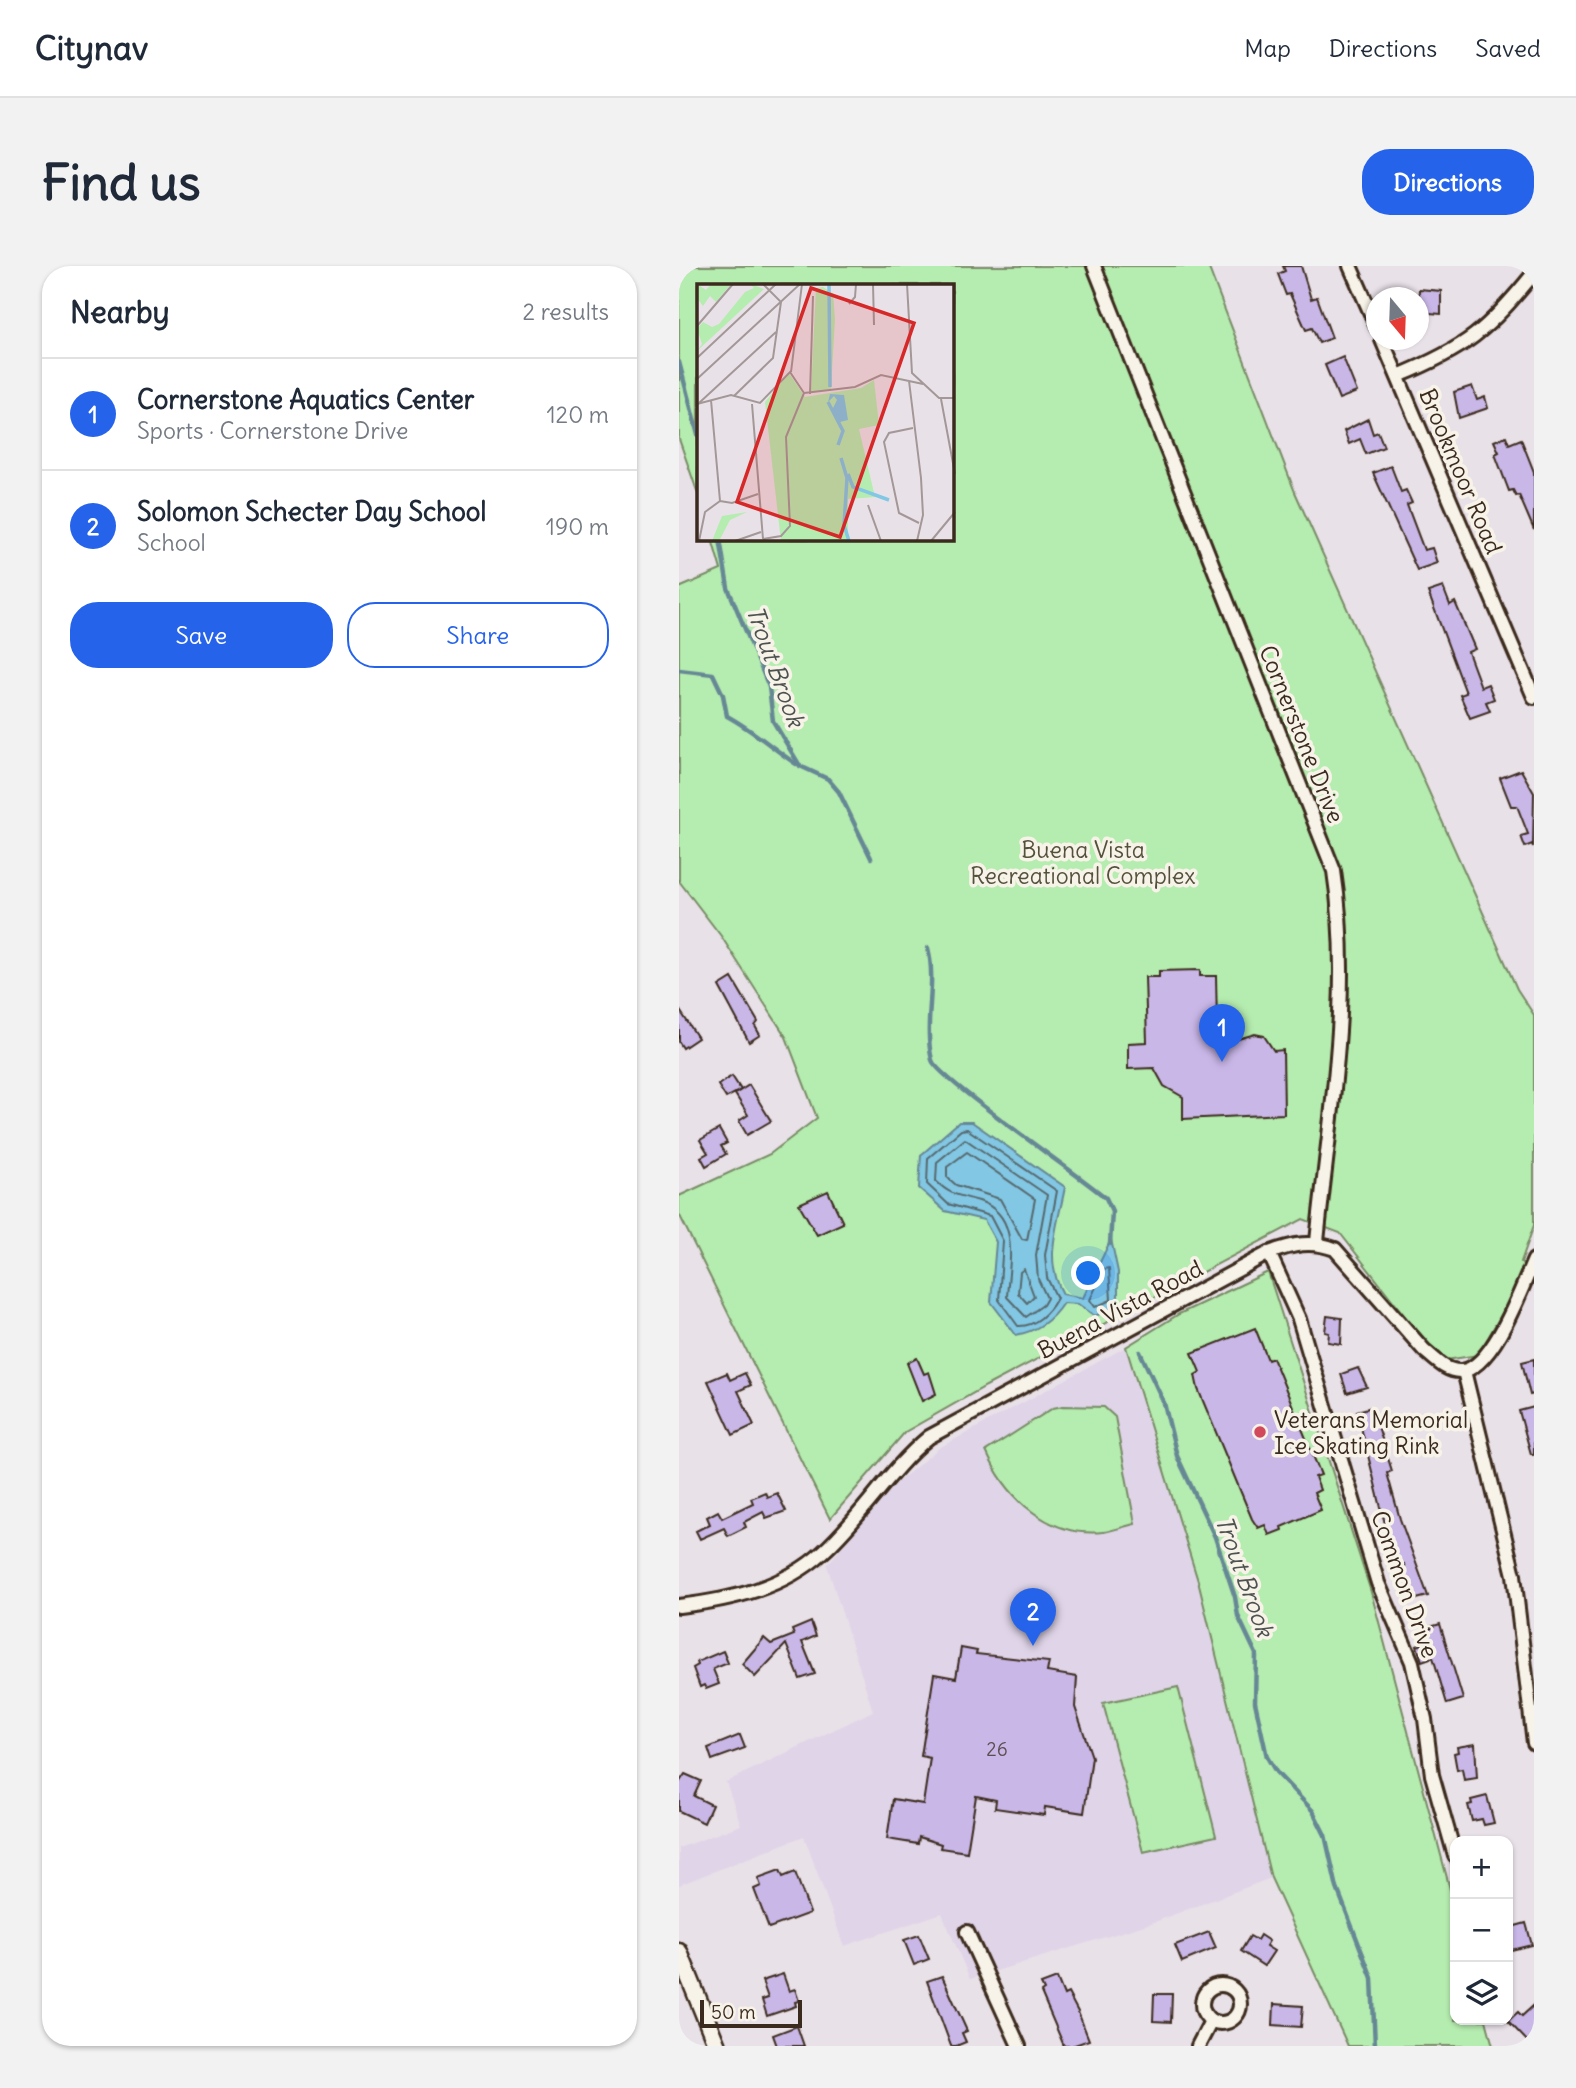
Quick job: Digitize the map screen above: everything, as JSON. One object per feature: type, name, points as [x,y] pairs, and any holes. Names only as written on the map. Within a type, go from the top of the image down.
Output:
[{"type":"main road","points":[[679,1952],[717,2046]]},
{"type":"street","name":"Cornerstone Drive","points":[[1094,266],[1334,871],[1342,920],[1343,979],[1317,1242]]},
{"type":"street","points":[[1350,266],[1366,302]]},
{"type":"street","points":[[1398,376],[1443,358],[1471,341],[1496,319],[1534,273]]},
{"type":"street","name":"Brookmoor Road","points":[[1386,350],[1534,697]]},
{"type":"street","name":"Buena Vista Road","points":[[679,1606],[740,1595],[788,1577],[824,1552],[890,1474],[929,1437],[1269,1253],[1290,1245],[1317,1242]]},
{"type":"street","points":[[1317,1242],[1335,1249],[1348,1261],[1424,1350],[1440,1364],[1452,1370],[1464,1371],[1475,1366],[1495,1343],[1534,1260]]},
{"type":"street","name":"Common Drive","points":[[1269,1253],[1299,1319],[1378,1583],[1412,1662],[1425,1719],[1432,1776],[1450,1839]]},
{"type":"street","points":[[1464,1371],[1514,1575],[1534,1743]]},
{"type":"street","points":[[967,1932],[1019,2046]]},
{"type":"street","points":[[1198,2046],[1211,2021]]},
{"type":"shaded area","points":[[1126,1347],[1198,1581],[1271,1878],[1154,1922],[970,1979],[942,1913],[844,1946],[804,1836],[679,1885],[679,1848],[741,1825],[726,1782],[873,1711],[827,1565],[898,1482],[939,1448]]},
{"type":"green space","name":"Buena Vista Recreational Complex","points":[[679,266],[1208,266],[1295,492],[1517,989],[1534,1015],[1534,1225],[1521,1262],[1528,1268],[1478,1355],[1440,1361],[1340,1233],[1303,1219],[986,1386],[905,1432],[830,1519],[679,1214],[679,1196],[770,1154],[817,1118],[786,1037],[721,936],[679,881],[679,588],[721,570],[713,541],[954,541],[954,284],[697,284],[697,491],[679,439]]},
{"type":"green space","points":[[1268,1272],[1371,1592],[1450,1889],[1450,2025],[1487,2025],[1493,2046],[1348,2046],[1271,1878],[1198,1581],[1126,1347],[1179,1314]]},
{"type":"green space","points":[[1104,1407],[1115,1417],[1135,1524],[1103,1532],[1064,1528],[1031,1511],[1005,1484],[995,1468],[986,1451],[1053,1408]]},
{"type":"green space","points":[[1178,1687],[1216,1836],[1143,1852],[1103,1703]]},
{"type":"water","points":[[959,1122],[972,1122],[1065,1187],[1053,1255],[1057,1281],[1063,1294],[1083,1298],[1111,1239],[1118,1272],[1118,1306],[1095,1316],[1078,1304],[1063,1303],[1043,1324],[1016,1335],[991,1302],[996,1242],[984,1220],[945,1211],[919,1188],[921,1155]]},
{"type":"building","points":[[1283,266],[1301,266],[1311,299],[1317,297],[1332,338],[1319,343],[1312,328],[1306,330],[1290,294],[1286,295],[1278,274],[1285,271]]},
{"type":"building","points":[[1429,290],[1441,291],[1441,314],[1429,313]]},
{"type":"building","points":[[1343,357],[1357,392],[1339,399],[1325,365]]},
{"type":"building","points":[[1472,386],[1477,400],[1485,397],[1488,408],[1459,418],[1454,392]]},
{"type":"building","points":[[1368,419],[1373,434],[1378,432],[1384,447],[1366,454],[1360,439],[1349,444],[1344,431]]},
{"type":"building","points":[[1506,436],[1509,444],[1521,439],[1534,472],[1534,530],[1519,495],[1516,496],[1513,490],[1509,491],[1495,454],[1499,452],[1494,441]]},
{"type":"building","points":[[1391,466],[1401,492],[1406,490],[1412,503],[1407,505],[1424,550],[1432,548],[1437,563],[1417,570],[1373,473]]},
{"type":"building","points":[[1443,587],[1450,605],[1455,602],[1475,649],[1468,652],[1481,687],[1488,684],[1494,699],[1486,702],[1490,711],[1470,718],[1460,695],[1466,693],[1428,592]]},
{"type":"building","points":[[1521,770],[1534,793],[1533,847],[1532,844],[1525,847],[1521,836],[1528,834],[1517,806],[1511,806],[1500,778]]},
{"type":"building","points":[[1200,970],[1200,976],[1216,976],[1217,1024],[1230,1030],[1238,1039],[1255,1034],[1264,1036],[1274,1051],[1283,1050],[1284,1114],[1183,1119],[1183,1097],[1164,1086],[1154,1068],[1128,1069],[1128,1043],[1147,1042],[1145,977],[1159,977],[1159,971]]},
{"type":"building","points":[[732,978],[758,1022],[755,1026],[760,1035],[749,1042],[719,986]]},
{"type":"building","points":[[679,1009],[698,1038],[683,1048],[679,1042]]},
{"type":"building","points":[[732,1076],[741,1090],[726,1098],[718,1085]]},
{"type":"building","points":[[749,1085],[771,1121],[747,1135],[739,1121],[748,1115],[735,1094]]},
{"type":"building","points":[[719,1129],[727,1143],[721,1146],[726,1154],[706,1166],[701,1157],[708,1153],[700,1140]]},
{"type":"building","points":[[828,1191],[843,1223],[817,1235],[799,1204]]},
{"type":"building","points":[[1327,1316],[1342,1318],[1341,1344],[1328,1342],[1329,1333],[1325,1332]]},
{"type":"building","name":"Veterans Memorial Ice Skating Rink","points":[[1255,1328],[1268,1360],[1273,1358],[1321,1475],[1315,1477],[1320,1490],[1314,1493],[1321,1510],[1269,1535],[1265,1525],[1258,1528],[1252,1519],[1198,1389],[1195,1375],[1200,1372],[1192,1353]]},
{"type":"building","points":[[917,1358],[924,1374],[929,1372],[936,1394],[922,1401],[907,1363]]},
{"type":"building","points":[[1534,1359],[1534,1394],[1530,1395],[1522,1362]]},
{"type":"building","points":[[1358,1368],[1367,1387],[1347,1393],[1341,1374]]},
{"type":"building","points":[[727,1373],[730,1380],[745,1373],[751,1385],[738,1391],[754,1425],[733,1435],[708,1381]]},
{"type":"building","points":[[1372,1407],[1392,1471],[1387,1473],[1400,1519],[1428,1596],[1409,1601],[1404,1564],[1399,1565],[1387,1532],[1357,1411]]},
{"type":"building","points":[[1534,1407],[1534,1454],[1531,1454],[1519,1411]]},
{"type":"building","points":[[765,1492],[767,1497],[777,1493],[786,1511],[766,1518],[763,1512],[744,1522],[746,1527],[728,1536],[724,1528],[700,1539],[696,1531],[710,1524],[707,1517],[718,1511],[722,1518],[753,1503],[751,1498]]},
{"type":"building","points":[[811,1622],[816,1636],[802,1642],[815,1674],[800,1679],[786,1644],[755,1677],[742,1664],[764,1638],[771,1644],[794,1635],[792,1630]]},
{"type":"building","points":[[1440,1624],[1463,1699],[1447,1704],[1433,1657],[1422,1661],[1417,1646],[1429,1642],[1424,1629]]},
{"type":"building","points":[[961,1648],[977,1651],[976,1654],[1049,1662],[1047,1672],[1077,1677],[1075,1707],[1092,1757],[1084,1813],[1045,1807],[1044,1815],[995,1808],[996,1800],[976,1796],[967,1852],[940,1848],[941,1844],[919,1837],[918,1844],[887,1839],[893,1799],[923,1804],[930,1758],[921,1756],[934,1674],[956,1678]]},
{"type":"building","points":[[723,1651],[728,1663],[713,1669],[719,1684],[706,1689],[704,1685],[700,1687],[693,1668],[698,1665],[697,1662]]},
{"type":"building","points":[[740,1735],[745,1748],[712,1760],[708,1748]]},
{"type":"building","points":[[1475,1744],[1477,1778],[1464,1780],[1462,1769],[1457,1770],[1454,1753],[1458,1752],[1457,1747]]},
{"type":"building","points":[[685,1774],[701,1781],[694,1796],[712,1805],[704,1823],[679,1811],[679,1783]]},
{"type":"building","points":[[1487,1796],[1494,1823],[1484,1825],[1482,1819],[1472,1821],[1468,1805],[1472,1804],[1471,1800]]},
{"type":"building","points":[[780,1870],[783,1877],[795,1872],[810,1913],[769,1928],[754,1889],[761,1886],[758,1878]]},
{"type":"building","points":[[1526,1923],[1532,1945],[1513,1950],[1513,1927]]},
{"type":"building","points":[[1209,1932],[1216,1948],[1182,1962],[1175,1945]]},
{"type":"building","points":[[919,1935],[929,1959],[914,1965],[904,1940]]},
{"type":"building","points":[[1260,1935],[1269,1941],[1266,1946],[1274,1951],[1264,1966],[1241,1951],[1250,1936],[1257,1940]]},
{"type":"building","points":[[783,1974],[789,1991],[795,1989],[799,2001],[795,2002],[796,2006],[767,2016],[762,2000],[768,1998],[762,1981]]},
{"type":"building","points":[[942,1976],[967,2031],[962,2033],[966,2042],[956,2046],[951,2046],[927,1981]]},
{"type":"building","points":[[1057,1978],[1064,1995],[1068,1993],[1078,2012],[1089,2040],[1064,2046],[1041,1992],[1044,1990],[1041,1984]]},
{"type":"building","points":[[1154,1994],[1172,1994],[1171,2022],[1153,2021]]},
{"type":"building","points":[[1274,2004],[1303,2006],[1301,2027],[1273,2025]]},
{"type":"building","points":[[1534,2005],[1534,2046],[1512,2025],[1513,2016],[1518,2012],[1522,2016]]},
{"type":"building","points":[[797,2026],[804,2046],[777,2046],[773,2035]]},
{"type":"waterway","name":"Trout Brook","points":[[679,362],[697,431]]},
{"type":"waterway","name":"Trout Brook","points":[[720,541],[728,588],[769,687],[773,721],[800,766],[828,779],[839,792],[871,858]]},
{"type":"waterway","points":[[679,670],[713,674],[723,695],[727,716],[796,764]]},
{"type":"waterway","name":"Trout Brook","points":[[928,948],[932,1060],[957,1086],[1106,1198],[1112,1211],[1110,1244]]},
{"type":"waterway","name":"Trout Brook","points":[[1140,1352],[1164,1403],[1177,1456],[1215,1537],[1235,1597],[1238,1616],[1256,1654],[1255,1702],[1267,1757],[1276,1772],[1313,1811],[1325,1835],[1337,1888],[1372,1978],[1375,2046]]},
{"type":"place","name":"Cornerstone Aquatics Center","points":[[1222,1062]]},
{"type":"place","name":"Veterans Memorial Ice Skating Rink","points":[[1260,1432]]},
{"type":"place","name":"Solomon Schecter Day School","points":[[1033,1646]]}]
